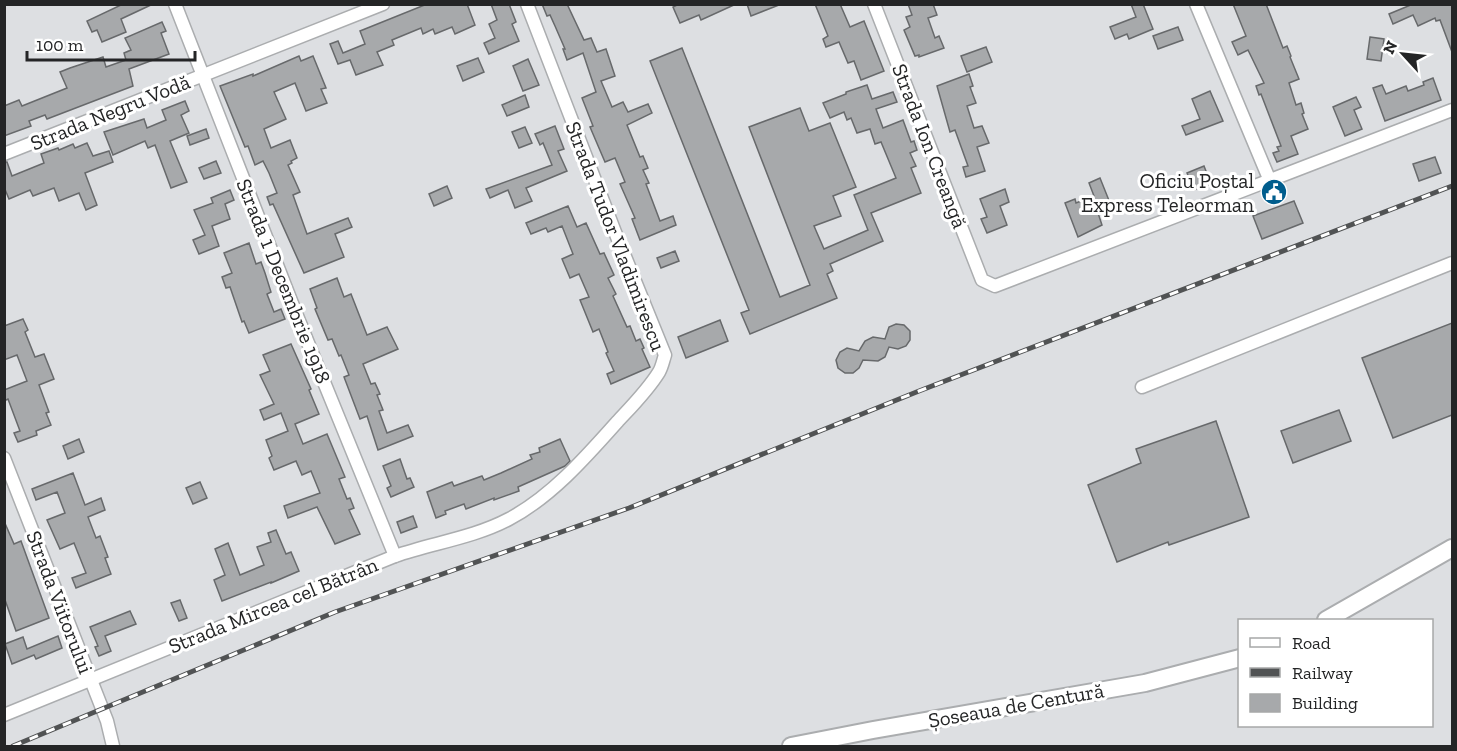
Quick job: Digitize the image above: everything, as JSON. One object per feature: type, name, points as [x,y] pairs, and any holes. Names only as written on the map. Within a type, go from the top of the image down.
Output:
[{"type":"main road","points":[[1329,619],[1452,548]]},
{"type":"main road","name":"Șoseaua de Centură","points":[[791,747],[873,730],[1145,683],[1238,658]]},
{"type":"street","name":"Strada 1 Decembrie 1918","points":[[175,4],[295,311],[395,556]]},
{"type":"street","name":"Strada Negru Vodă","points":[[4,154],[383,4]]},
{"type":"street","name":"Strada Tudor Vladimirescu","points":[[527,4],[665,355],[661,369],[648,388],[601,441],[541,498]]},
{"type":"street","name":"Strada Ion Creangă","points":[[874,4],[982,280],[989,285],[995,286],[1270,181]]},
{"type":"street","points":[[1196,4],[1270,181],[1452,110]]},
{"type":"street","points":[[1142,387],[1452,263]]},
{"type":"street","name":"Strada Viitorului","points":[[4,458],[107,721],[113,747]]},
{"type":"street","name":"Strada Mircea cel Bătrân","points":[[4,715],[395,556],[492,527],[522,512],[541,498]]},
{"type":"building","points":[[123,4],[153,4],[121,19],[126,32],[102,42],[97,30],[92,32],[87,21]]},
{"type":"building","points":[[427,4],[467,4],[475,25],[455,34],[452,27],[435,34],[433,29],[423,34],[421,28],[392,40],[394,45],[377,52],[383,65],[356,75],[350,60],[338,64],[330,44],[338,41],[343,53],[365,44],[360,31]]},
{"type":"building","points":[[491,4],[509,4],[516,22],[512,24],[519,41],[489,54],[484,43],[495,38],[489,24],[497,20]]},
{"type":"building","points":[[542,4],[567,4],[584,40],[591,38],[597,52],[606,49],[615,76],[601,81],[612,107],[623,102],[628,112],[648,104],[652,113],[627,125],[640,157],[643,156],[648,168],[643,170],[649,183],[646,184],[660,221],[673,216],[676,225],[640,240],[632,219],[635,218],[620,184],[625,182],[615,158],[605,162],[590,127],[593,126],[582,98],[596,92],[583,53],[567,60],[555,26],[550,15],[547,16]]},
{"type":"building","points":[[679,4],[736,4],[701,20],[699,15],[680,23],[673,7]]},
{"type":"building","points":[[747,4],[779,4],[779,5],[751,16]]},
{"type":"building","points":[[815,4],[840,4],[850,27],[864,21],[884,71],[861,80],[854,61],[848,63],[839,42],[826,47],[823,39],[828,36]]},
{"type":"building","points":[[908,4],[933,4],[937,15],[928,18],[935,38],[939,36],[944,48],[919,57],[919,55],[915,56],[904,30],[910,27],[906,17],[912,15]]},
{"type":"building","points":[[1131,4],[1143,4],[1153,29],[1129,39],[1127,34],[1115,39],[1110,27],[1136,17]]},
{"type":"building","points":[[1233,4],[1266,4],[1283,48],[1287,46],[1299,79],[1289,83],[1296,105],[1301,103],[1304,113],[1302,114],[1308,129],[1291,136],[1298,154],[1277,162],[1273,153],[1279,151],[1277,147],[1281,146],[1256,86],[1264,83],[1248,50],[1238,55],[1232,42],[1246,36]]},
{"type":"building","points":[[1413,4],[1452,4],[1452,52],[1440,20],[1436,21],[1435,18],[1418,26],[1413,15],[1393,24],[1389,14]]},
{"type":"building","points":[[162,22],[166,31],[161,33],[169,54],[129,69],[133,86],[47,119],[45,115],[29,121],[31,126],[4,136],[4,106],[19,100],[22,106],[67,88],[60,72],[70,68],[103,57],[106,67],[126,60],[124,53],[131,50],[125,38]]},
{"type":"building","points":[[1178,27],[1183,40],[1158,49],[1153,36]]},
{"type":"building","points":[[1370,37],[1384,39],[1381,61],[1367,59]]},
{"type":"building","points":[[986,47],[992,62],[967,72],[961,56]]},
{"type":"building","points":[[682,48],[780,297],[810,285],[749,127],[800,108],[809,131],[830,123],[856,187],[833,196],[841,216],[814,226],[824,249],[868,230],[854,195],[896,178],[881,142],[875,144],[870,129],[857,133],[851,118],[847,120],[844,112],[830,118],[823,103],[867,85],[872,99],[893,92],[897,102],[876,109],[883,128],[903,120],[911,142],[914,141],[917,150],[910,153],[916,166],[911,168],[921,193],[871,213],[883,241],[830,264],[833,271],[827,274],[837,298],[750,334],[741,313],[749,310],[650,61]]},
{"type":"building","points":[[299,56],[301,61],[313,56],[326,88],[321,89],[327,103],[306,111],[295,83],[274,92],[286,119],[264,129],[271,148],[290,140],[297,158],[288,165],[300,192],[293,195],[307,234],[348,218],[352,227],[335,234],[344,257],[304,273],[273,204],[270,205],[267,197],[277,193],[269,173],[263,161],[255,165],[248,146],[245,147],[220,86],[253,74],[253,76]]},
{"type":"building","points":[[478,58],[484,72],[463,81],[457,66]]},
{"type":"building","points":[[528,59],[539,85],[523,91],[513,66]]},
{"type":"building","points":[[969,74],[973,86],[970,87],[976,103],[967,106],[974,128],[982,126],[989,143],[977,147],[985,171],[966,177],[963,167],[968,166],[955,130],[950,132],[937,86]]},
{"type":"building","points":[[1433,78],[1441,100],[1385,121],[1373,88],[1382,85],[1386,94],[1406,86],[1408,91],[1424,85],[1423,82]]},
{"type":"building","points":[[1210,91],[1223,121],[1186,135],[1182,126],[1200,119],[1192,99]]},
{"type":"building","points":[[525,95],[529,107],[507,116],[502,105]]},
{"type":"building","points":[[1356,97],[1361,107],[1354,110],[1362,129],[1345,136],[1333,107]]},
{"type":"building","points":[[185,101],[189,111],[181,115],[189,133],[170,141],[187,182],[171,188],[155,145],[148,148],[145,141],[113,155],[104,132],[144,119],[147,128],[166,120],[162,110]]},
{"type":"building","points":[[555,126],[564,149],[558,151],[567,171],[526,188],[532,201],[515,208],[508,190],[490,198],[486,189],[552,165],[543,143],[540,145],[535,134]]},
{"type":"building","points":[[525,127],[532,143],[519,148],[512,132]]},
{"type":"building","points":[[206,129],[209,138],[190,145],[187,136]]},
{"type":"building","points":[[87,143],[93,156],[109,151],[113,162],[85,173],[97,205],[86,210],[79,193],[59,201],[54,188],[33,196],[30,190],[9,199],[4,187],[4,162],[7,162],[12,176],[44,163],[41,154],[73,144],[75,148]]},
{"type":"building","points":[[1435,157],[1441,173],[1419,181],[1413,164]]},
{"type":"building","points":[[216,161],[221,173],[204,179],[199,168]]},
{"type":"building","points":[[1204,166],[1211,184],[1194,190],[1187,173]]},
{"type":"building","points":[[1100,178],[1112,208],[1098,213],[1102,225],[1078,237],[1065,203],[1075,199],[1076,203],[1094,196],[1089,183]]},
{"type":"building","points":[[447,186],[452,198],[434,206],[429,194]]},
{"type":"building","points":[[1005,189],[1009,202],[1000,206],[1007,225],[987,233],[981,219],[987,217],[980,199]]},
{"type":"building","points":[[230,190],[234,200],[225,204],[230,219],[212,226],[219,246],[199,254],[193,240],[205,235],[194,210],[213,203],[211,198]]},
{"type":"building","points":[[1294,201],[1303,223],[1262,239],[1253,216]]},
{"type":"building","points":[[568,206],[577,227],[586,223],[600,254],[604,253],[614,275],[608,278],[616,294],[613,296],[627,327],[630,326],[636,341],[640,339],[650,367],[611,384],[607,374],[614,371],[606,353],[608,352],[599,329],[593,332],[580,300],[589,297],[579,274],[570,278],[562,259],[573,254],[562,226],[548,232],[546,228],[531,234],[526,223]]},
{"type":"building","points":[[249,243],[256,264],[261,262],[265,273],[271,292],[267,294],[274,312],[281,309],[285,319],[249,333],[244,321],[242,322],[230,287],[226,288],[222,277],[232,273],[224,253]]},
{"type":"building","points":[[675,251],[679,261],[661,268],[657,258]]},
{"type":"building","points":[[337,278],[344,297],[351,294],[367,335],[387,327],[398,349],[363,364],[371,384],[375,383],[380,394],[377,395],[383,410],[379,411],[387,433],[408,425],[413,436],[378,450],[367,416],[360,419],[344,377],[349,375],[332,339],[328,340],[315,309],[317,308],[310,289]]},
{"type":"building","points":[[23,319],[28,330],[25,332],[35,357],[44,354],[54,379],[39,385],[49,412],[46,413],[51,425],[36,431],[37,435],[18,442],[14,433],[20,431],[8,399],[4,401],[4,390],[27,381],[17,355],[4,360],[4,326]]},
{"type":"building","points":[[720,320],[728,341],[686,358],[678,337]]},
{"type":"building","points":[[1452,323],[1452,415],[1393,438],[1362,358]]},
{"type":"building","points":[[896,324],[904,325],[910,331],[910,340],[906,346],[898,349],[889,347],[885,357],[878,361],[863,360],[853,373],[845,373],[838,368],[836,360],[840,352],[847,348],[859,351],[865,341],[873,337],[885,339],[889,327]]},
{"type":"building","points":[[291,344],[311,389],[309,390],[319,414],[295,424],[303,444],[327,434],[345,477],[339,479],[347,499],[350,498],[354,508],[349,510],[360,534],[335,544],[317,507],[288,518],[284,506],[320,493],[311,471],[302,475],[296,461],[274,470],[269,458],[272,456],[266,440],[288,431],[281,413],[264,420],[260,410],[274,404],[260,375],[270,371],[263,355]]},
{"type":"building","points":[[1339,410],[1351,441],[1293,463],[1281,431]]},
{"type":"building","points":[[1216,421],[1249,517],[1169,545],[1168,542],[1117,562],[1088,485],[1141,463],[1136,449]]},
{"type":"building","points":[[79,439],[84,452],[68,459],[63,446]]},
{"type":"building","points":[[560,439],[570,461],[565,466],[518,487],[519,491],[466,509],[464,504],[445,511],[446,514],[436,518],[427,492],[452,482],[454,486],[482,476],[484,480],[532,459],[530,455],[540,452],[539,448]]},
{"type":"building","points":[[400,459],[407,479],[410,478],[414,487],[391,497],[387,488],[391,486],[383,466]]},
{"type":"building","points":[[73,473],[85,505],[101,498],[105,510],[88,517],[96,538],[100,536],[108,557],[105,558],[111,574],[76,588],[72,578],[86,573],[74,543],[60,549],[47,520],[65,513],[57,492],[36,500],[32,489]]},
{"type":"building","points":[[200,482],[207,498],[193,504],[186,488]]},
{"type":"building","points":[[413,516],[417,527],[401,533],[397,522]]},
{"type":"building","points":[[4,521],[14,544],[21,541],[49,618],[16,631],[4,597]]},
{"type":"building","points":[[276,530],[286,554],[291,552],[299,571],[222,601],[214,580],[225,575],[215,549],[228,543],[240,575],[264,565],[257,547],[271,542],[268,533]]},
{"type":"building","points":[[180,600],[187,618],[179,621],[171,603]]},
{"type":"building","points":[[130,611],[136,624],[105,636],[111,651],[99,656],[95,647],[98,646],[90,627]]},
{"type":"building","points":[[58,636],[62,648],[36,659],[34,655],[12,664],[5,644],[23,637],[27,649]]},
{"type":"railway","points":[[13,746],[335,612],[629,508],[919,391],[1452,186]]},
{"type":"place","name":"Oficiu Poștal Express Teleorman","points":[[1274,192]]}]
